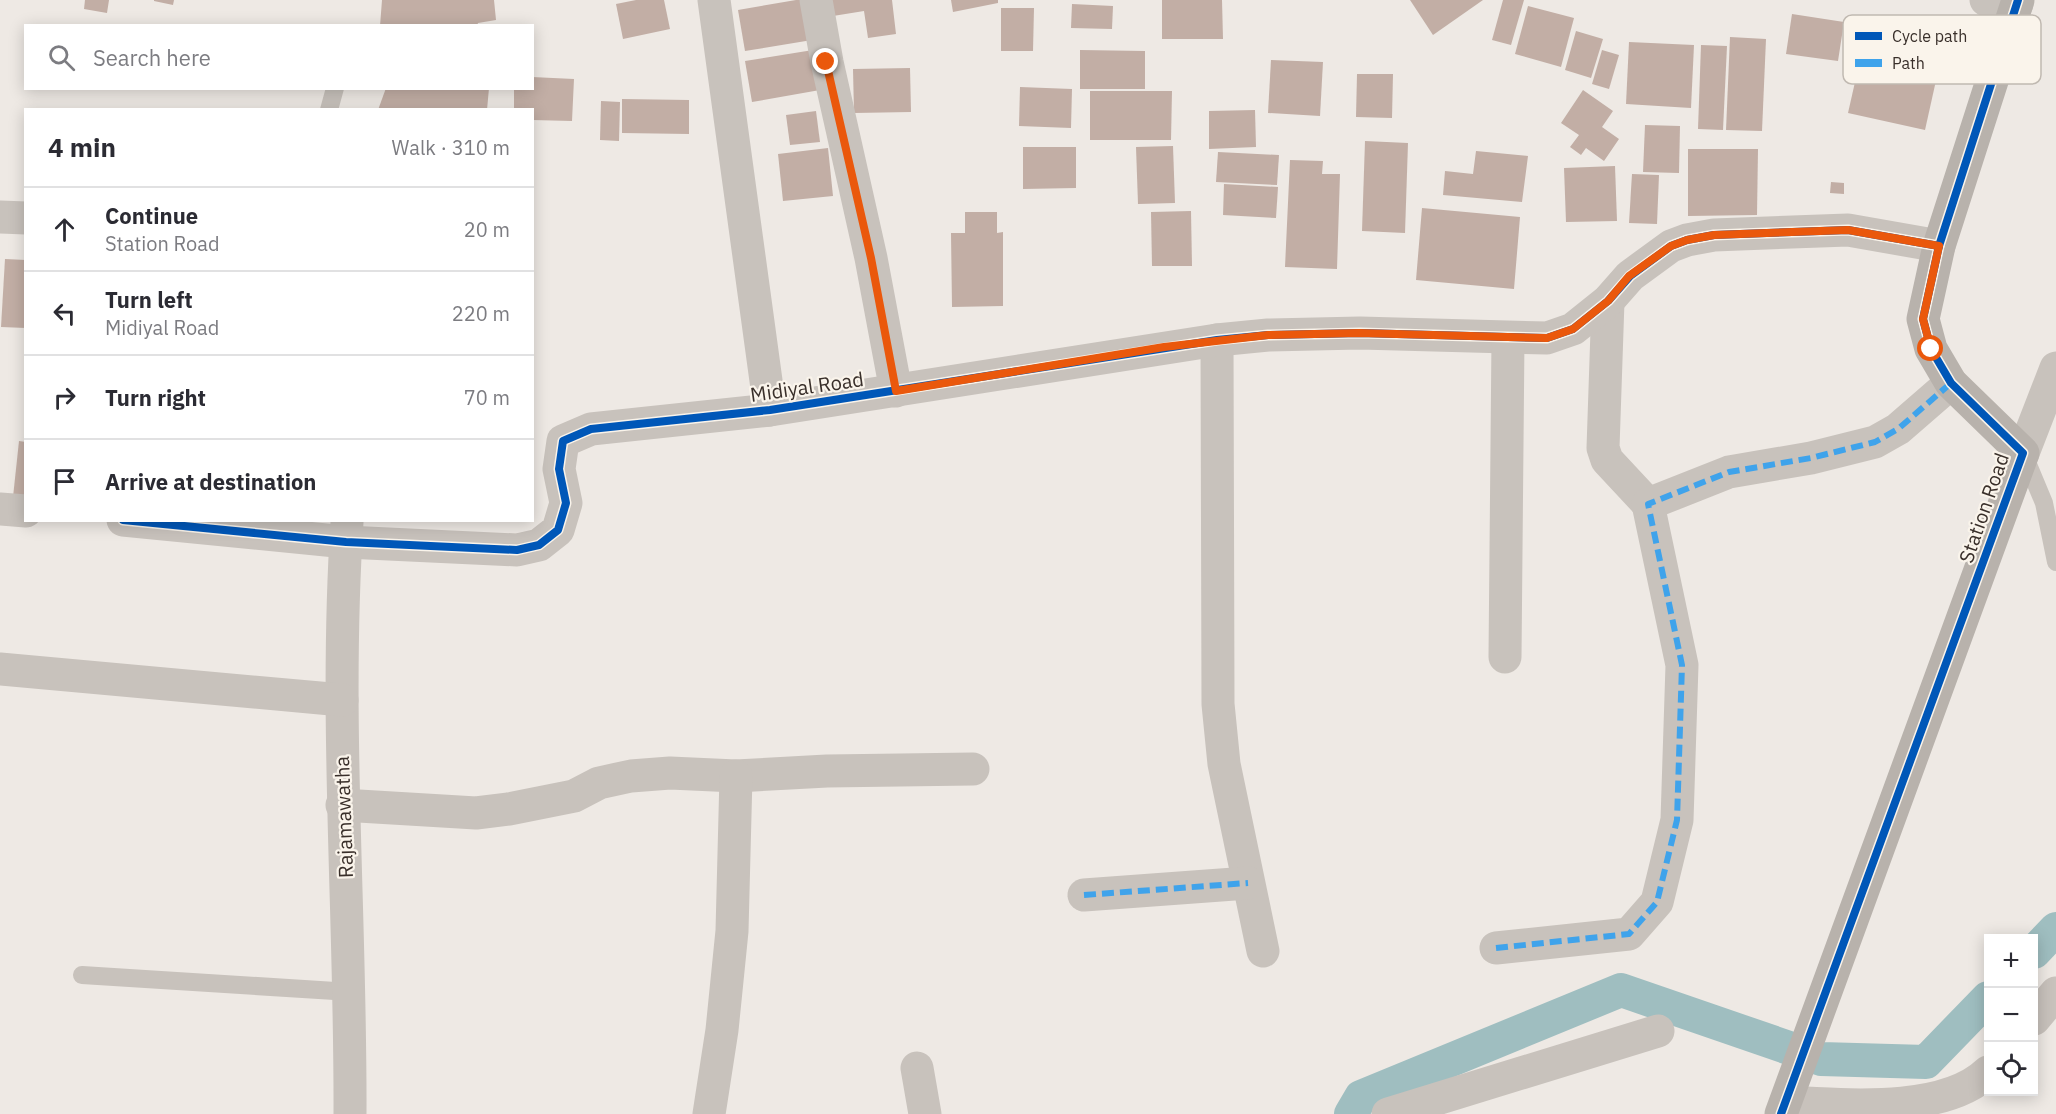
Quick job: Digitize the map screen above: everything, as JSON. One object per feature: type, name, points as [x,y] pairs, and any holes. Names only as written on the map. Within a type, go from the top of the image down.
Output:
[{"type":"street","points":[[714,0],[770,410]]},
{"type":"street","points":[[816,0],[826,62],[871,258],[896,391]]},
{"type":"street","name":"Station Road","points":[[1784,1108],[2023,453],[1951,382],[1931,349],[1923,319],[1939,246],[1984,84]]},
{"type":"street","points":[[0,217],[24,218]]},
{"type":"street","name":"Midiyal Road","points":[[347,531],[517,550],[539,545],[558,530],[566,503],[559,469],[563,441],[591,429],[770,410],[1217,340],[1268,335],[1359,333],[1547,338],[1573,329],[1608,301],[1629,276],[1651,259],[1671,246],[1696,238],[1785,231],[1848,230],[1939,246]]},
{"type":"street","points":[[1496,948],[1629,934],[1657,902],[1677,819],[1682,665],[1648,504],[1607,459],[1603,448],[1608,301]]},
{"type":"street","points":[[1505,657],[1508,338]]},
{"type":"street","points":[[1217,340],[1218,704],[1224,764],[1263,951]]},
{"type":"street","points":[[2023,453],[2056,368]]},
{"type":"street","points":[[1648,504],[1728,472],[1811,458],[1875,442],[1898,429],[1951,382]]},
{"type":"street","points":[[0,508],[24,511]]},
{"type":"street","points":[[164,522],[347,531]]},
{"type":"street","name":"Rajamawatha","points":[[347,531],[342,700],[342,805],[351,992],[350,1114]]},
{"type":"street","points":[[0,669],[342,700]]},
{"type":"street","points":[[342,805],[476,813],[574,796],[599,783],[632,776],[670,773],[736,776],[827,771],[973,769]]},
{"type":"street","points":[[709,1114],[722,1030],[732,931],[736,776]]},
{"type":"street","points":[[1084,895],[1248,883]]},
{"type":"street","points":[[2038,1014],[2056,993]]},
{"type":"street","points":[[1388,1114],[1658,1031]]},
{"type":"street","points":[[917,1068],[925,1114]]},
{"type":"street","points":[[1784,1108],[1907,1107],[1950,1100],[1984,1076]]},
{"type":"lane","points":[[329,108],[334,90]]},
{"type":"lane","points":[[2023,453],[2044,503],[2056,562]]},
{"type":"lane","points":[[82,975],[351,992]]},
{"type":"building","points":[[85,0],[109,0],[107,13],[84,9]]},
{"type":"building","points":[[154,0],[174,0],[173,5]]},
{"type":"building","points":[[382,0],[494,0],[496,20],[478,24],[380,24]]},
{"type":"building","points":[[636,0],[664,0],[670,29],[623,39],[616,4]]},
{"type":"building","points":[[805,0],[812,40],[745,51],[738,10]]},
{"type":"building","points":[[830,0],[892,0],[896,34],[868,38],[864,11],[833,16]]},
{"type":"building","points":[[951,0],[998,0],[998,3],[953,12]]},
{"type":"building","points":[[1162,0],[1222,0],[1223,39],[1162,39]]},
{"type":"building","points":[[1410,0],[1483,0],[1433,35]]},
{"type":"building","points":[[1503,0],[1524,0],[1511,45],[1492,40]]},
{"type":"building","points":[[1072,4],[1113,6],[1112,29],[1071,28]]},
{"type":"building","points":[[1528,6],[1574,18],[1561,67],[1515,54]]},
{"type":"building","points":[[1001,8],[1034,8],[1033,51],[1001,51]]},
{"type":"building","points":[[1792,14],[1843,22],[1838,61],[1786,54]]},
{"type":"building","points":[[1576,31],[1603,39],[1591,78],[1565,70]]},
{"type":"building","points":[[1730,37],[1766,39],[1762,131],[1726,130]]},
{"type":"building","points":[[1629,42],[1694,45],[1691,108],[1626,104]]},
{"type":"building","points":[[1701,45],[1727,46],[1723,130],[1698,129]]},
{"type":"building","points":[[813,50],[820,90],[752,102],[745,61]]},
{"type":"building","points":[[1080,50],[1145,51],[1145,89],[1080,89]]},
{"type":"building","points":[[1602,50],[1619,55],[1609,89],[1592,84]]},
{"type":"building","points":[[1271,60],[1323,62],[1320,116],[1268,113]]},
{"type":"building","points":[[910,68],[911,112],[854,113],[853,69]]},
{"type":"building","points":[[1357,74],[1393,74],[1392,118],[1356,117]]},
{"type":"building","points":[[534,77],[574,79],[572,121],[534,120],[534,108],[514,108],[514,90],[534,90]]},
{"type":"building","points":[[1855,84],[1935,84],[1925,130],[1848,113]]},
{"type":"building","points":[[1020,87],[1072,89],[1071,128],[1019,126]]},
{"type":"building","points":[[385,90],[489,90],[487,108],[379,108]]},
{"type":"building","points":[[1583,90],[1613,111],[1602,127],[1619,139],[1604,161],[1586,148],[1581,155],[1570,147],[1579,135],[1561,123]]},
{"type":"building","points":[[1090,91],[1172,91],[1171,140],[1090,140]]},
{"type":"building","points":[[622,99],[689,100],[689,134],[622,133]]},
{"type":"building","points":[[601,101],[620,102],[619,141],[600,140]]},
{"type":"building","points":[[1255,110],[1256,147],[1209,149],[1209,111]]},
{"type":"building","points":[[816,111],[820,142],[790,145],[786,115]]},
{"type":"building","points":[[1645,125],[1680,126],[1679,173],[1643,172]]},
{"type":"building","points":[[1365,141],[1408,143],[1405,233],[1362,231]]},
{"type":"building","points":[[1173,146],[1175,203],[1138,204],[1136,147]]},
{"type":"building","points":[[1023,147],[1076,147],[1076,188],[1023,189]]},
{"type":"building","points":[[828,148],[833,196],[783,201],[778,154]]},
{"type":"building","points":[[1688,149],[1758,149],[1757,215],[1688,216]]},
{"type":"building","points":[[1476,151],[1528,156],[1522,202],[1443,195],[1445,171],[1473,174]]},
{"type":"building","points":[[1218,152],[1279,155],[1277,185],[1216,182]]},
{"type":"building","points":[[1290,160],[1323,161],[1322,174],[1340,174],[1337,269],[1285,267]]},
{"type":"building","points":[[1615,166],[1617,221],[1566,222],[1564,168]]},
{"type":"building","points":[[1632,174],[1659,175],[1657,224],[1629,223]]},
{"type":"building","points":[[1831,182],[1844,183],[1844,194],[1830,193]]},
{"type":"building","points":[[1224,184],[1278,187],[1276,218],[1223,215]]},
{"type":"building","points":[[1422,208],[1520,217],[1514,289],[1416,280]]},
{"type":"building","points":[[1191,211],[1192,266],[1152,266],[1151,212]]},
{"type":"building","points":[[965,212],[997,212],[997,233],[1003,232],[1003,306],[952,307],[951,233],[965,233]]},
{"type":"building","points":[[5,259],[24,260],[24,328],[1,327]]},
{"type":"building","points":[[19,441],[24,442],[24,498],[13,497]]},
{"type":"waterway","points":[[2038,948],[2056,929]]},
{"type":"waterway","points":[[1351,1114],[1361,1097],[1621,990],[1821,1059],[1926,1062],[1984,1002]]},
{"type":"marked path","points":[[1496,948],[1629,934],[1657,902],[1677,820],[1682,665],[1648,504],[1729,472],[1811,458],[1875,442],[1898,429],[1951,383]]},
{"type":"marked path","points":[[1084,895],[1248,883]]},
{"type":"cycle path","points":[[2013,15],[2018,0]]},
{"type":"cycle path","points":[[1781,1114],[2023,453],[1951,383],[1931,349],[1923,319],[1939,246],[1991,84]]},
{"type":"cycle path","points":[[143,522],[346,542],[517,550],[539,545],[558,530],[566,503],[559,469],[563,441],[591,429],[770,410],[1217,340],[1268,335],[1360,333],[1547,338],[1573,329],[1608,301],[1630,276],[1671,246],[1687,240],[1714,235],[1848,230],[1939,246]]},
{"type":"route","points":[[826,62],[871,258],[896,391],[1164,347],[1268,335],[1359,333],[1547,338],[1573,329],[1608,301],[1629,276],[1671,246],[1687,240],[1714,235],[1785,231],[1848,230],[1939,246],[1923,319],[1931,349]]}]
